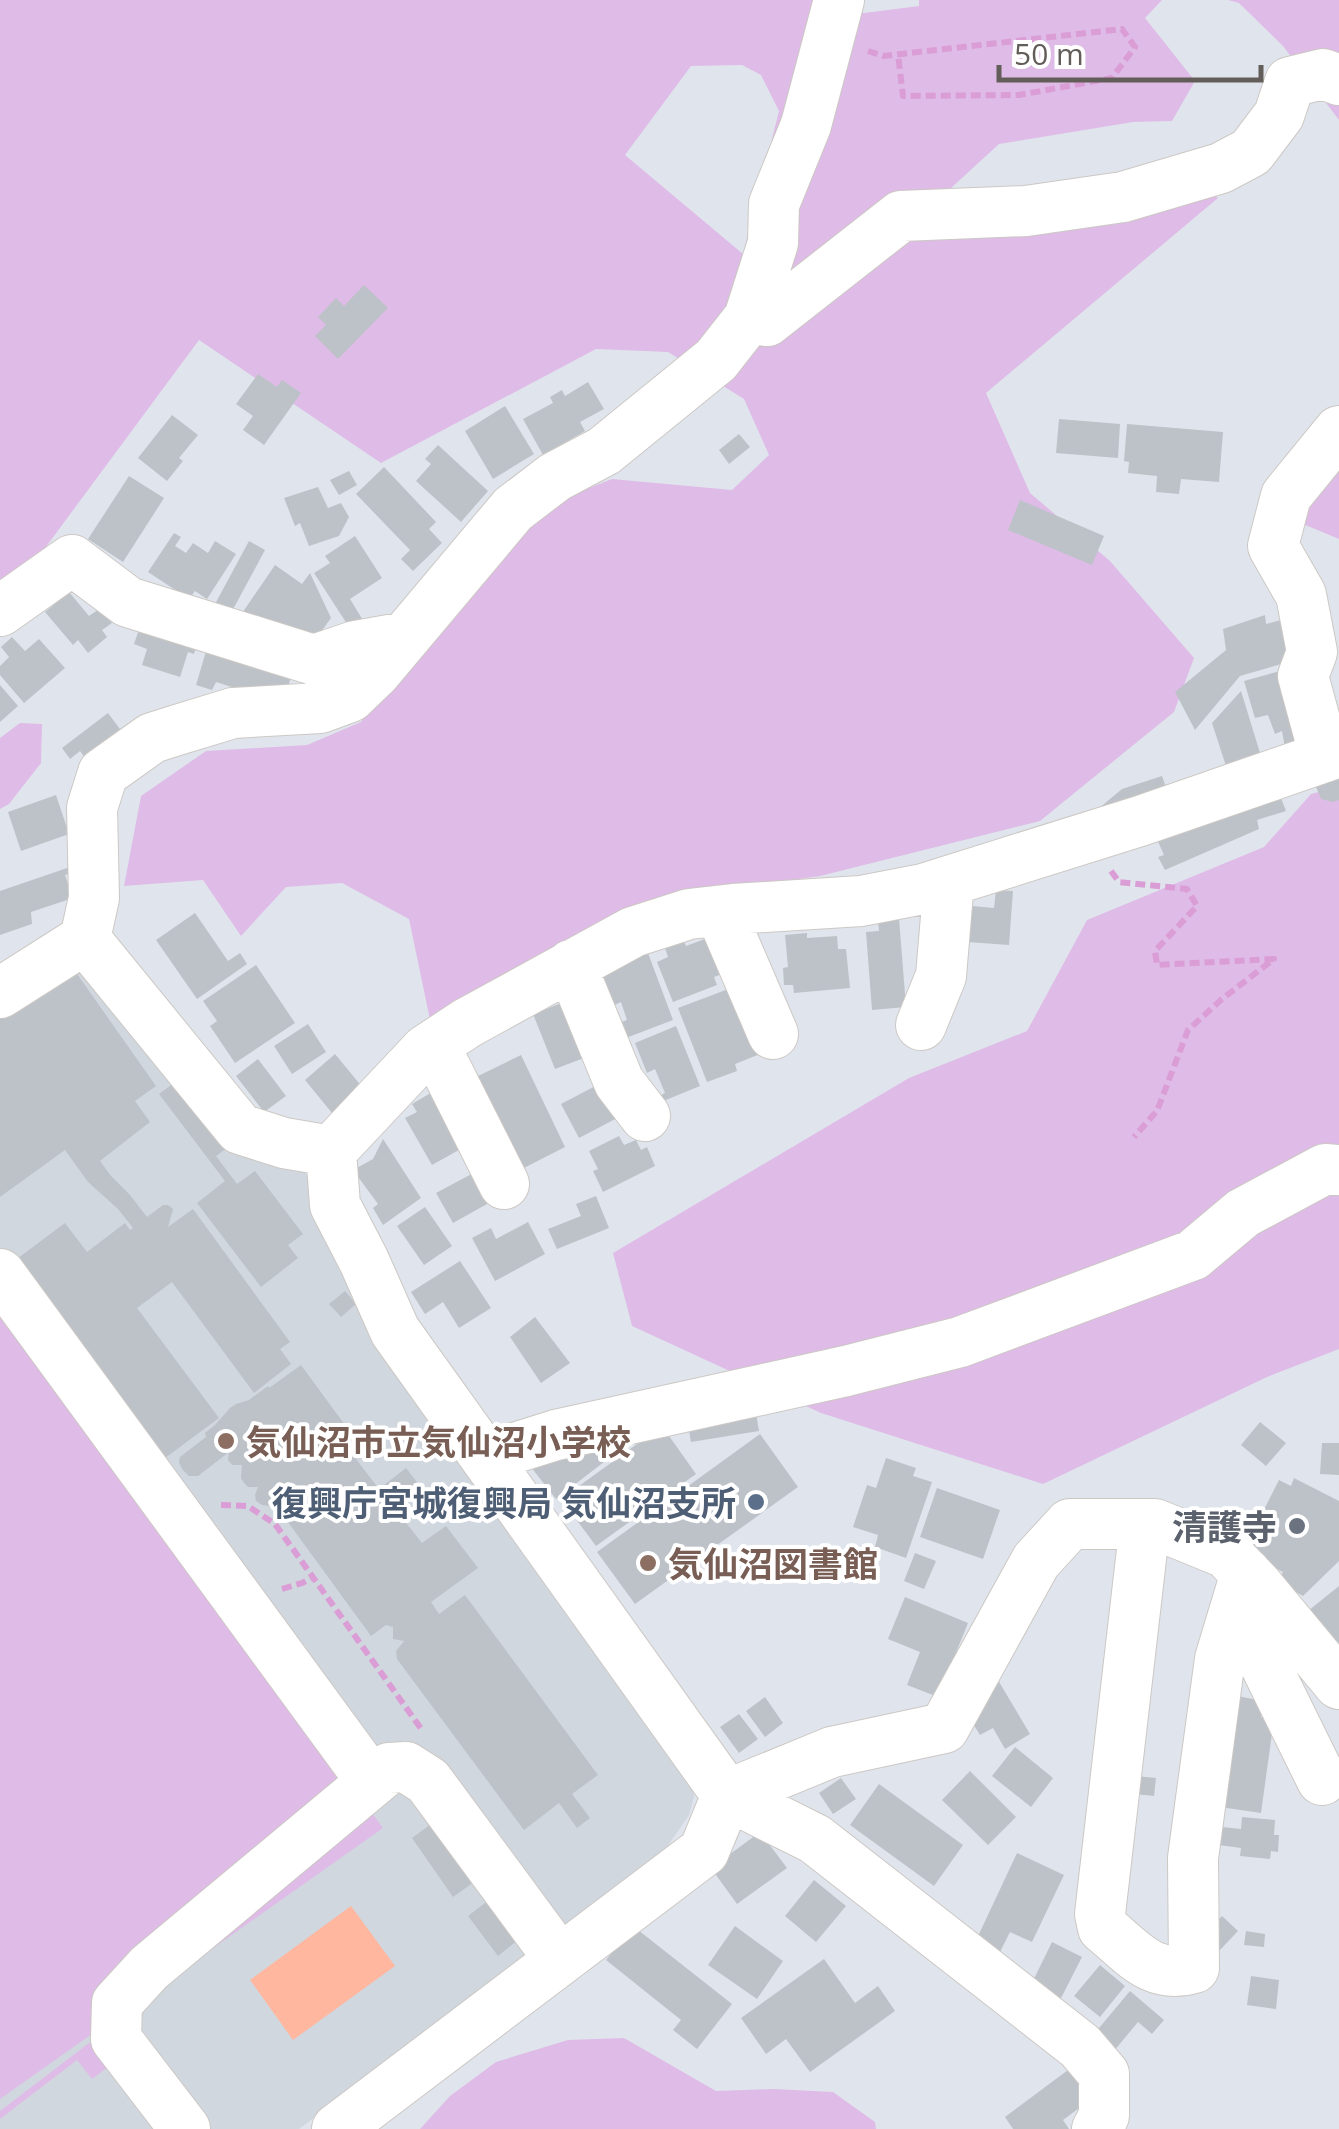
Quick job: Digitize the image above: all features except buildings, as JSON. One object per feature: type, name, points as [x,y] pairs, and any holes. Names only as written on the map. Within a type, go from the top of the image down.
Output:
[{"type":"street","points":[[0,993],[84,939],[94,898],[92,808],[103,773],[152,738],[233,714],[320,708],[350,698],[514,510],[555,477],[604,451],[716,360],[749,318],[773,244],[774,204],[806,125],[834,19]]},
{"type":"street","points":[[749,318],[767,321],[901,216],[1026,211],[1104,200],[1220,168],[1251,152],[1279,114],[1290,82],[1324,74],[1339,80]]},
{"type":"street","points":[[1097,2129],[1104,2116],[1104,2074],[1080,2046],[815,1839],[728,1795],[395,1331],[335,1205],[330,1151],[426,1050],[467,1023],[633,932],[688,914],[861,901],[923,889],[1332,755],[1303,676],[1312,652],[1302,596],[1273,546],[1286,496],[1339,430]]},
{"type":"street","points":[[0,611],[72,560],[128,602],[314,660],[355,646],[405,637]]},
{"type":"street","points":[[921,1025],[941,976],[949,881]]},
{"type":"street","points":[[720,910],[778,1021]]},
{"type":"street","points":[[84,939],[240,1129],[284,1143],[330,1151]]},
{"type":"street","points":[[571,966],[619,1082],[645,1116]]},
{"type":"street","points":[[434,1046],[504,1184]]},
{"type":"street","points":[[486,1457],[556,1435],[960,1342],[1193,1254],[1243,1213],[1325,1169],[1339,1170]]},
{"type":"street","points":[[0,1274],[170,1506],[389,1774],[428,1781],[560,1960]]},
{"type":"street","points":[[337,2129],[704,1851],[728,1795],[832,1752],[944,1728],[1036,1561],[1070,1524],[1155,1524],[1226,1553],[1339,1684]]},
{"type":"street","points":[[1145,1524],[1100,1914],[1103,1928],[1153,1968],[1176,1973],[1194,1968],[1193,1858],[1220,1659],[1246,1573]]},
{"type":"street","points":[[1246,1573],[1249,1613],[1258,1650],[1322,1780]]},
{"type":"street","points":[[185,2129],[116,2039],[117,2004],[148,1968],[389,1774]]},
{"type":"path","points":[[834,19],[882,56],[898,54],[1122,29],[1135,47],[1112,78],[1019,95],[903,96],[898,54]]},
{"type":"path","points":[[1099,834],[1101,859],[1119,882],[1188,889],[1197,906],[1155,952],[1158,964],[1274,959],[1188,1030],[1157,1111],[1134,1137]]},
{"type":"path","points":[[170,1506],[248,1506],[275,1524],[424,1733],[423,1742],[389,1774]]},
{"type":"shaded area","points":[[0,0],[850,0],[847,9],[864,13],[919,6],[919,0],[1162,0],[1145,18],[1195,81],[1172,121],[1133,122],[999,144],[926,211],[1180,165],[1218,198],[986,393],[1030,493],[1110,561],[1194,658],[1174,712],[1040,821],[820,876],[646,901],[432,1029],[409,919],[342,883],[286,887],[241,936],[203,880],[124,886],[141,796],[206,751],[307,745],[361,722],[533,510],[612,479],[732,490],[769,455],[744,399],[668,352],[596,349],[381,463],[199,340],[14,590],[0,588]],"holes":[[[742,65],[761,75],[779,111],[743,254],[625,155],[691,66]]]},
{"type":"shaded area","points":[[1228,0],[1339,0],[1339,120],[1283,46],[1239,3]]},
{"type":"shaded area","points":[[1339,441],[1339,539],[1303,524],[1300,471]]},
{"type":"shaded area","points":[[20,723],[42,724],[41,763],[9,804],[0,809],[0,738]]},
{"type":"shaded area","points":[[1339,787],[1339,1349],[1267,1377],[1043,1484],[821,1413],[632,1326],[613,1253],[909,1078],[1027,1031],[1087,920],[1264,847],[1311,794]]},
{"type":"shaded area","name":"気仙沼市立気仙沼小学校","points":[[71,955],[298,1156],[322,1206],[690,1774],[694,1797],[689,1815],[667,1847],[299,2129],[0,2129],[0,1002]]},
{"type":"shaded area","points":[[0,1315],[383,1828],[0,2099]]},
{"type":"shaded area","points":[[351,1906],[395,1966],[293,2040],[250,1980]]},
{"type":"shaded area","points":[[624,2038],[716,2091],[833,2092],[875,2122],[876,2129],[420,2129],[450,2096],[496,2062],[568,2040]]},
{"type":"shaded area","points":[[93,2040],[112,2064],[92,2079],[77,2060],[0,2119],[0,2111]]},
{"type":"place","name":"気仙沼市立気仙沼小学校","points":[[226,1441]]},
{"type":"place","name":"復興庁宮城復興局 気仙沼支所","points":[[756,1502]]},
{"type":"place","name":"清護寺","points":[[1297,1526]]},
{"type":"place","name":"気仙沼図書館","points":[[648,1563]]}]
